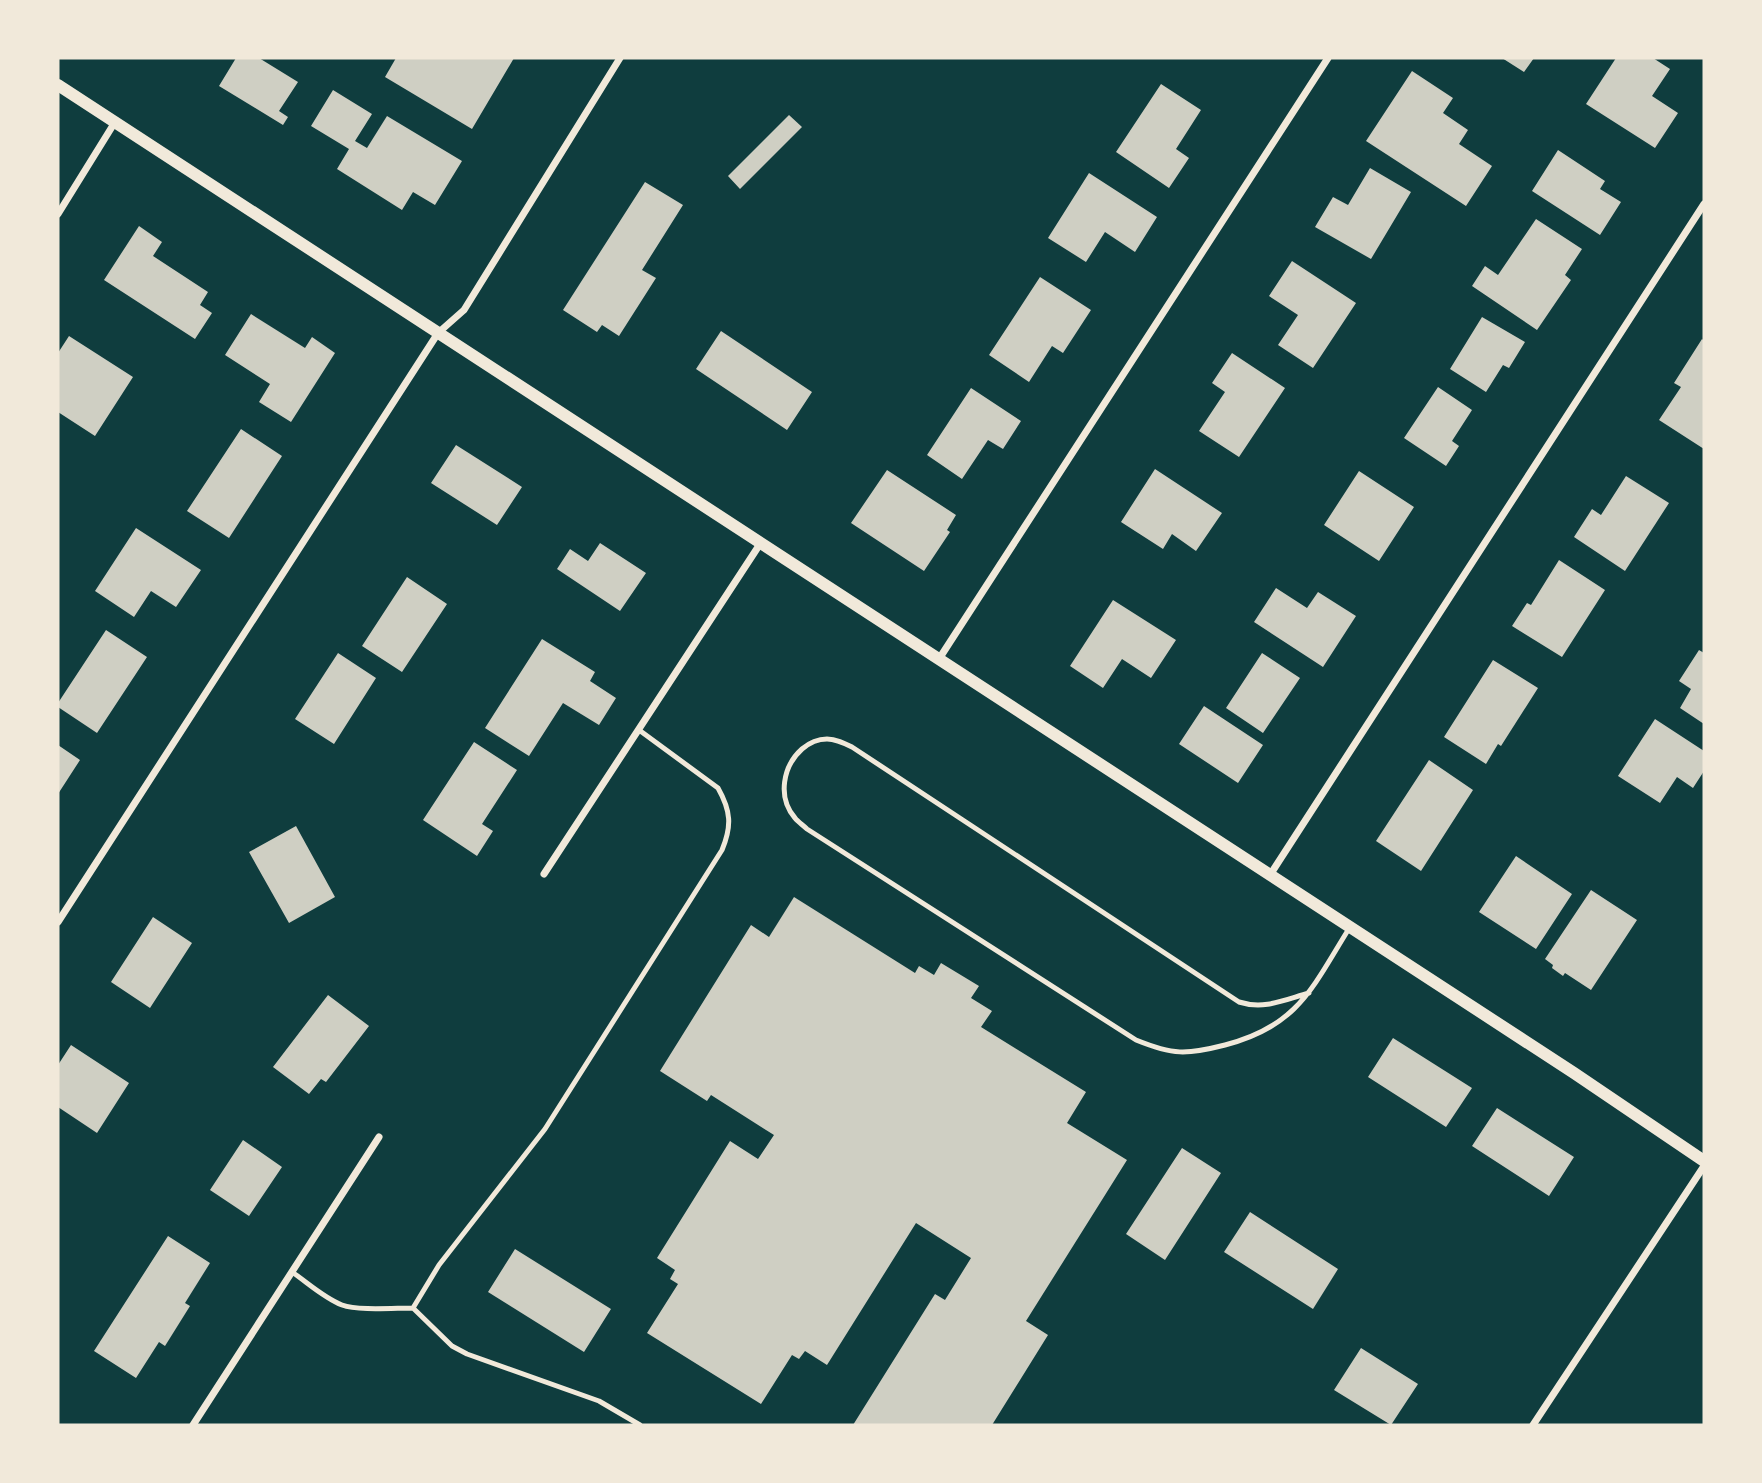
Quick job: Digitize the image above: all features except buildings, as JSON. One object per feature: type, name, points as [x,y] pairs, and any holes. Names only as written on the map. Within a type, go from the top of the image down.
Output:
[{"type":"street","points":[[58,922],[438,333],[464,310],[620,58]]},
{"type":"street","points":[[939,659],[1328,58]]},
{"type":"street","points":[[58,85],[1574,1073],[1704,1164],[1533,1425]]},
{"type":"street","points":[[58,214],[115,122]]},
{"type":"street","points":[[1270,875],[1704,204]]},
{"type":"street","points":[[544,874],[760,544]]},
{"type":"street","points":[[192,1425],[379,1137]]},
{"type":"lane","points":[[413,1308],[439,1265],[545,1129],[722,850],[729,834],[726,802],[718,788],[639,730]]},
{"type":"lane","points":[[1308,993],[1264,1006],[1239,1002],[852,747],[835,739],[824,738],[810,743],[796,754],[787,769],[783,786],[787,800],[793,816],[807,829],[1136,1040],[1160,1049],[1181,1053],[1210,1049],[1247,1039],[1273,1027],[1308,993],[1350,927]]},
{"type":"lane","points":[[292,1272],[327,1298],[344,1306],[413,1308],[452,1346],[467,1354],[600,1401],[640,1425]]}]
